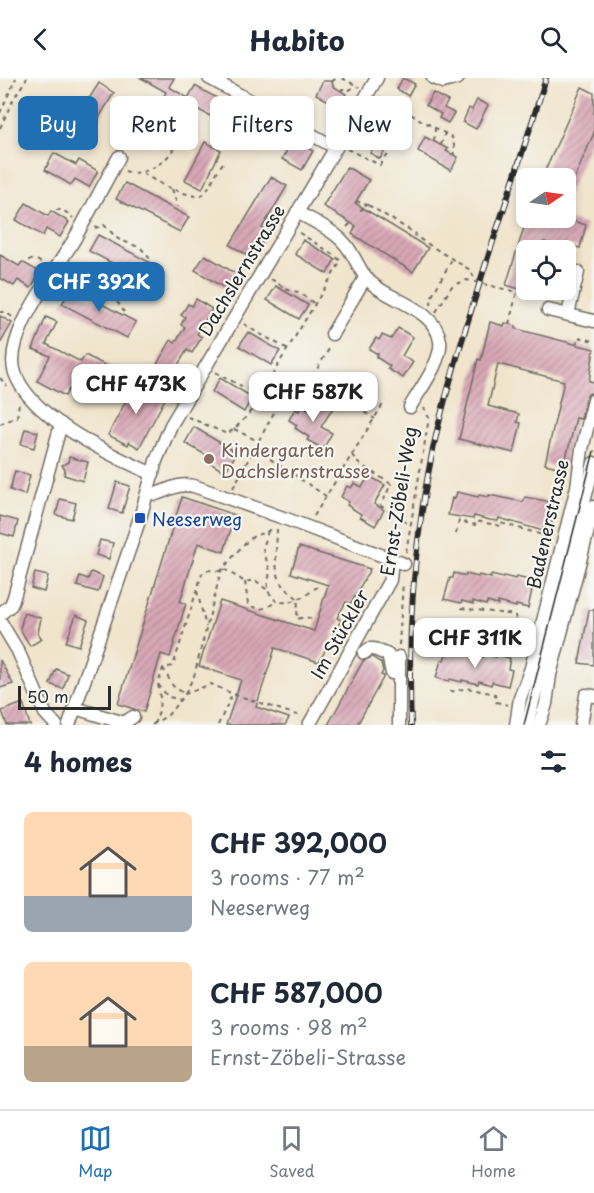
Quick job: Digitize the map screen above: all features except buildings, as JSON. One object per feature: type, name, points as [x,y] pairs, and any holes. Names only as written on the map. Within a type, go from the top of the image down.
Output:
[{"type":"street","points":[[209,78],[326,141]]},
{"type":"street","name":"Dachslernstrasse","points":[[366,96],[377,78]]},
{"type":"street","points":[[433,78],[443,82],[458,78]]},
{"type":"street","name":"Dachslernstrasse","points":[[69,725],[166,436],[184,400],[297,212],[339,150]]},
{"type":"street","points":[[117,161],[81,227],[30,308],[18,338],[13,360],[14,372],[30,399],[61,424],[111,454],[153,474]]},
{"type":"street","points":[[297,212],[337,235],[348,247],[365,278],[376,288],[430,316],[439,335],[439,356],[410,407]]},
{"type":"street","points":[[568,314],[578,272]]},
{"type":"street","points":[[332,334],[365,278]]},
{"type":"street","points":[[548,305],[568,314],[594,321]]},
{"type":"street","points":[[162,387],[178,394],[184,400]]},
{"type":"street","name":"Badenerstrasse","points":[[516,725],[520,698],[531,669],[577,487],[582,449],[594,400]]},
{"type":"street","points":[[0,614],[11,605],[14,597],[61,424]]},
{"type":"street","points":[[527,725],[594,463]]},
{"type":"street","points":[[148,492],[156,494],[184,484],[228,498],[404,564]]},
{"type":"street","points":[[539,725],[594,507]]},
{"type":"street","name":"Im Stückler","points":[[310,723],[390,580],[390,559]]},
{"type":"street","points":[[0,621],[18,651],[45,712],[56,725]]},
{"type":"street","points":[[364,653],[369,649],[374,649],[388,655],[392,673],[399,673]]},
{"type":"street","points":[[399,657],[399,725]]},
{"type":"street","points":[[581,725],[586,695],[594,696]]},
{"type":"street","points":[[75,708],[121,722],[133,717]]},
{"type":"path","points":[[0,113],[16,78]]},
{"type":"path","points":[[0,128],[14,98],[27,78]]},
{"type":"path","points":[[332,82],[336,78]]},
{"type":"path","points":[[342,78],[369,90],[380,99],[452,137],[453,155]]},
{"type":"path","points":[[340,91],[342,88],[349,90],[357,86]]},
{"type":"path","points":[[434,141],[435,128]]},
{"type":"path","points":[[441,145],[446,133]]},
{"type":"path","points":[[117,161],[128,173],[143,173],[168,158],[173,150]]},
{"type":"path","points":[[345,150],[380,165],[390,152]]},
{"type":"path","points":[[143,173],[172,189],[200,196],[207,191],[214,173],[223,163]]},
{"type":"path","points":[[172,189],[178,207]]},
{"type":"path","points":[[356,201],[370,206],[400,224],[416,234],[414,238],[470,270],[474,281]]},
{"type":"path","points":[[360,210],[370,206]]},
{"type":"path","points":[[56,210],[63,210],[72,216],[81,227],[90,230],[104,225],[118,239],[141,248],[150,260]]},
{"type":"path","points":[[383,220],[386,216]]},
{"type":"path","points":[[343,232],[353,221]]},
{"type":"path","points":[[397,229],[400,224]]},
{"type":"path","points":[[185,416],[227,434],[247,417],[341,261],[325,247],[317,245],[295,230]]},
{"type":"path","points":[[430,316],[432,296],[452,259]]},
{"type":"path","points":[[28,260],[37,260],[51,276],[76,280],[92,291],[116,300],[124,312]]},
{"type":"path","points":[[267,277],[288,290],[298,292],[315,304]]},
{"type":"path","points":[[430,316],[452,286],[459,282],[474,281],[516,292]]},
{"type":"path","points":[[509,324],[516,296]]},
{"type":"path","points":[[536,300],[548,305]]},
{"type":"path","points":[[241,321],[258,334],[288,350]]},
{"type":"path","points":[[273,375],[303,393],[334,338],[332,334]]},
{"type":"path","points":[[577,345],[578,338],[594,341]]},
{"type":"path","points":[[212,370],[260,396]]},
{"type":"path","points":[[311,379],[375,418]]},
{"type":"path","points":[[228,498],[289,385]]},
{"type":"path","name":"Ernst-Zöbeli-Weg","points":[[399,657],[404,564],[429,418],[418,393]]},
{"type":"path","points":[[0,424],[17,417],[20,397]]},
{"type":"path","points":[[307,527],[385,401]]},
{"type":"path","points":[[234,429],[258,441]]},
{"type":"path","points":[[254,448],[326,496]]},
{"type":"path","points":[[352,455],[358,463],[391,484],[381,506],[410,525]]},
{"type":"path","points":[[456,534],[459,521],[475,525],[476,520],[530,530],[543,535],[542,542],[553,545]]},
{"type":"path","points":[[153,724],[168,715],[185,694],[194,676],[223,570],[243,545],[254,536],[268,531],[277,523],[277,572],[284,587],[298,599]]},
{"type":"path","points":[[267,590],[270,571],[263,549],[268,531]]},
{"type":"path","points":[[164,668],[173,666],[202,574],[206,570],[223,570],[245,582],[255,580],[277,602]]},
{"type":"path","points":[[245,582],[248,604],[257,610],[262,610],[277,602],[292,602],[317,587]]},
{"type":"path","points":[[197,589],[207,629]]},
{"type":"path","points":[[298,599],[297,619],[305,617],[314,619]]},
{"type":"path","points":[[461,608],[515,615],[517,624],[524,626]]},
{"type":"path","points":[[153,724],[159,711],[158,684],[164,668]]},
{"type":"path","points":[[164,668],[173,686],[185,694]]},
{"type":"path","points":[[158,684],[168,697],[180,699]]},
{"type":"path","points":[[185,694],[211,684],[310,723]]},
{"type":"path","points":[[450,692],[467,688],[495,694],[496,702],[503,704]]},
{"type":"path","points":[[218,725],[233,694]]},
{"type":"tram line","points":[[524,725],[594,451]]},
{"type":"railway","points":[[411,725],[410,651],[414,577],[429,467],[460,345],[546,78]]},
{"type":"place","name":"Kindergarten Dachslernstrasse","points":[[209,459]]},
{"type":"place","name":"Neeserweg","points":[[140,518]]}]
